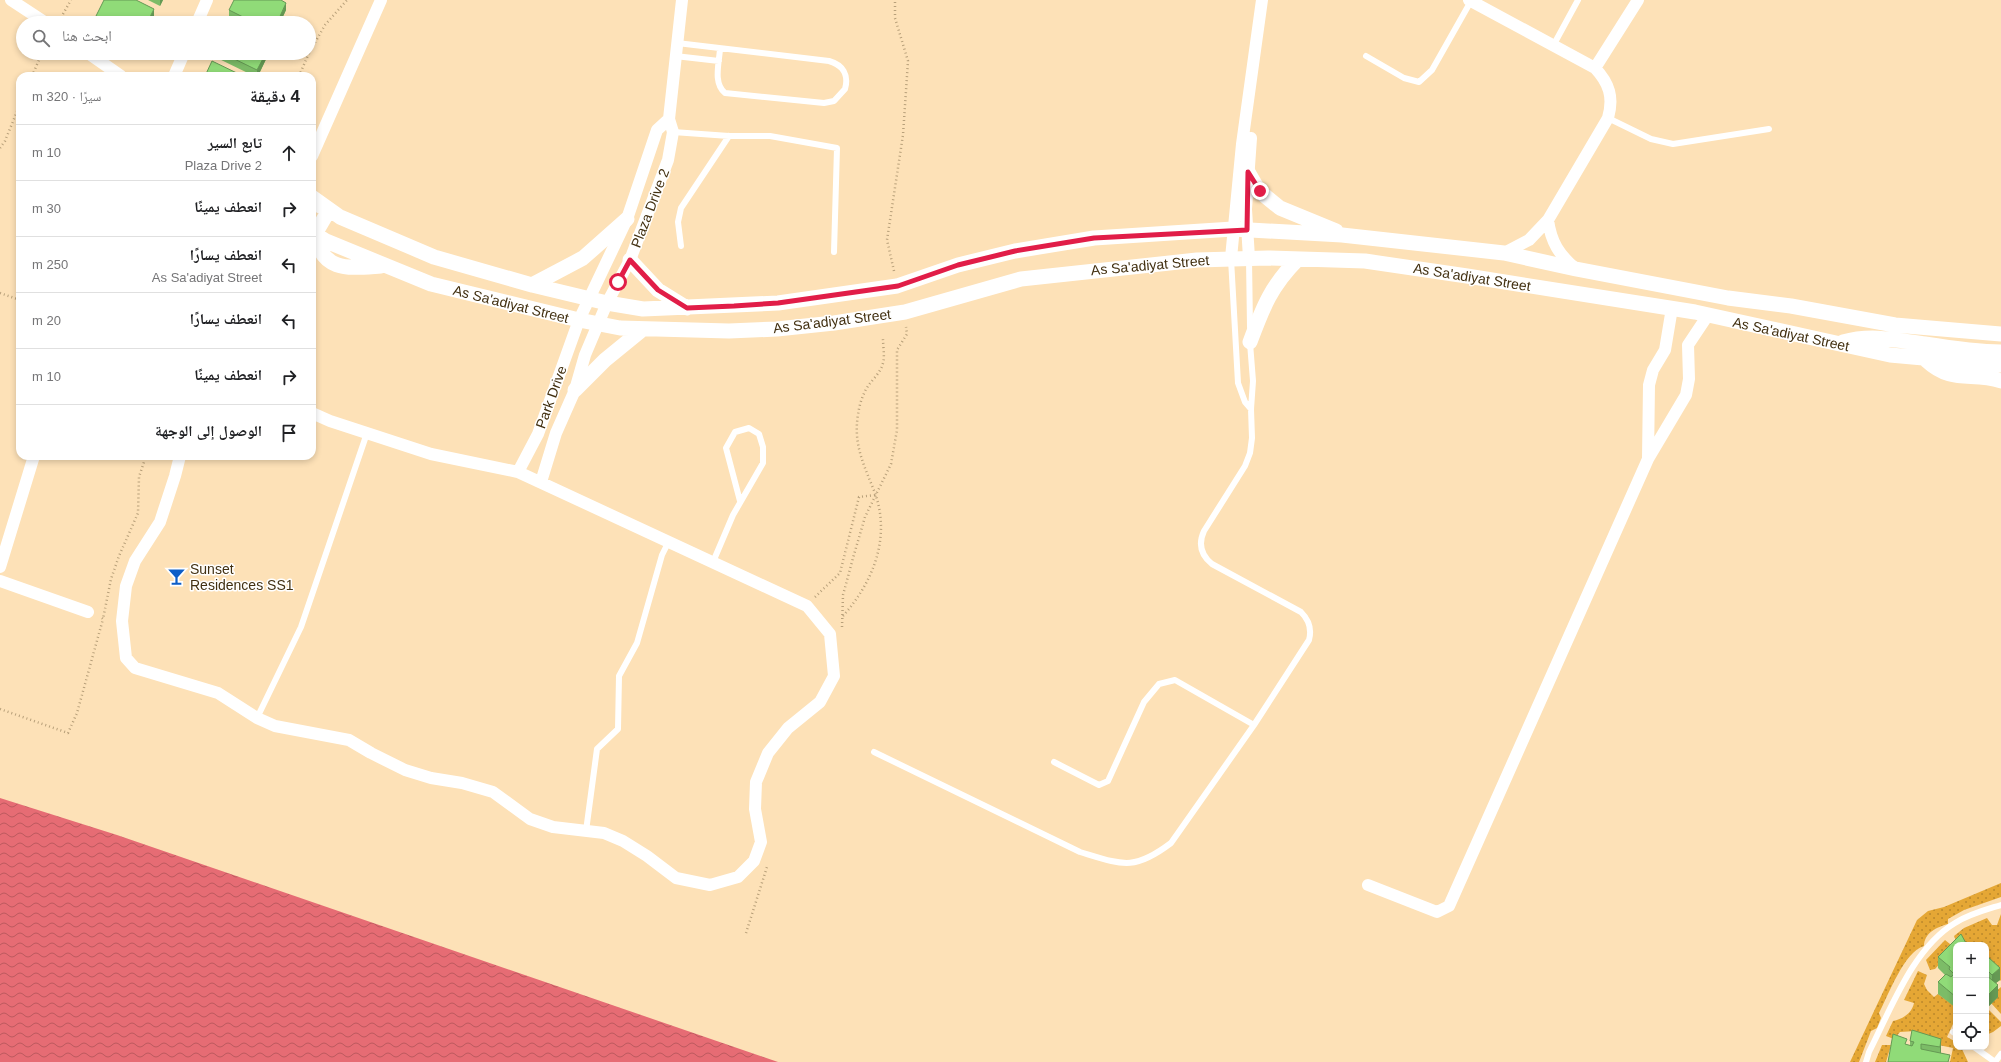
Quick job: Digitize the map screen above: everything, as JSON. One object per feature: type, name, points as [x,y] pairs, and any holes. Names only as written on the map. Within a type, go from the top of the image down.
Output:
[{"type":"street","points":[[11,0],[35,16]]},
{"type":"street","points":[[200,16],[207,0]]},
{"type":"street","points":[[316,147],[381,0]]},
{"type":"street","points":[[673,132],[669,119],[682,0]]},
{"type":"street","points":[[1249,258],[1240,229],[1242,144],[1262,0]]},
{"type":"street","points":[[1595,68],[1638,0]]},
{"type":"street","points":[[1470,1],[1595,68],[1605,78],[1610,92],[1611,106],[1608,118],[1548,220],[1529,240],[1504,253]]},
{"type":"street","points":[[98,60],[115,72]]},
{"type":"street","points":[[176,72],[181,60]]},
{"type":"street","points":[[1231,258],[1240,229],[1248,172],[1253,112],[1252,73]]},
{"type":"street","name":"Plaza Drive 2","points":[[578,320],[627,220],[657,130],[669,119]]},
{"type":"street","name":"Plaza Drive 2","points":[[597,324],[630,260],[668,160],[673,132]]},
{"type":"street","points":[[1248,172],[1260,191],[1280,208],[1328,227],[1342,235]]},
{"type":"street","name":"As Sa'adiyat Street","points":[[316,200],[340,217],[434,257],[532,285],[607,303],[643,308],[687,308],[778,303],[898,286],[958,265],[1015,251],[1094,238],[1240,229],[1342,235],[1504,253],[1576,269],[1728,298],[1798,307],[1895,325],[2001,334]]},
{"type":"street","points":[[316,205],[329,210],[316,229]]},
{"type":"street","points":[[532,285],[583,258],[627,220]]},
{"type":"street","points":[[1548,220],[1550,235],[1556,248],[1564,260],[1576,269]]},
{"type":"street","name":"As Sa'adiyat Street","points":[[316,235],[326,241],[432,284],[578,320],[620,328],[729,331],[777,329],[834,323],[905,312],[1021,279],[1231,258],[1298,259],[1364,261],[1672,308],[1890,355],[1926,360],[2001,365]]},
{"type":"street","points":[[1250,342],[1261,311],[1271,290],[1283,274],[1298,259]]},
{"type":"street","points":[[630,260],[658,290],[687,308]]},
{"type":"street","points":[[1368,885],[1437,912],[1449,906],[1648,459],[1686,395],[1689,379],[1688,345],[1701,314],[1703,303],[1710,299],[1728,298]]},
{"type":"street","points":[[1648,459],[1649,385],[1653,370],[1666,346],[1672,308]]},
{"type":"street","name":"Park Drive","points":[[518,472],[538,434],[578,320]]},
{"type":"street","name":"Park Drive","points":[[541,482],[556,433],[575,390],[585,355],[597,324]]},
{"type":"street","points":[[575,390],[605,360],[643,329]]},
{"type":"street","points":[[1838,344],[1860,338],[1883,337],[1942,347],[2001,352]]},
{"type":"street","points":[[1926,360],[1936,369],[1956,376],[1987,378],[2001,381]]},
{"type":"street","points":[[179,460],[176,476],[160,522],[136,561],[126,586],[122,621],[126,658],[134,668],[218,693],[257,718],[275,726],[349,740],[405,770],[431,778],[462,783],[493,792],[530,819],[553,827],[604,833],[622,841],[676,878],[710,885],[738,877],[754,861],[761,842],[755,809],[756,782],[768,753],[788,728],[820,702],[834,676],[830,634],[807,606],[518,472],[431,454],[330,421],[316,415]]},
{"type":"street","points":[[0,567],[33,460]]},
{"type":"street","points":[[0,581],[88,612]]},
{"type":"lane","points":[[1553,46],[1578,0]]},
{"type":"lane","points":[[1366,56],[1404,78],[1419,82],[1432,70],[1470,1]]},
{"type":"lane","points":[[677,43],[829,61],[842,69],[845,74],[847,84],[845,90],[839,98],[829,102],[725,93],[719,86],[720,49]]},
{"type":"lane","points":[[675,56],[719,61]]},
{"type":"lane","points":[[1608,118],[1651,139],[1673,144],[1769,129]]},
{"type":"lane","points":[[673,132],[729,136],[770,136],[837,148],[834,252]]},
{"type":"lane","points":[[681,246],[678,222],[681,208],[729,136]]},
{"type":"lane","points":[[1231,258],[1238,383],[1245,402],[1251,409]]},
{"type":"lane","points":[[874,752],[1080,852],[1109,861],[1133,864],[1153,857],[1171,842],[1254,725],[1309,640],[1310,634],[1308,622],[1301,612],[1212,564],[1206,560],[1201,548],[1204,531],[1245,466],[1250,453],[1253,424],[1251,409],[1253,381],[1250,342],[1249,258]]},
{"type":"lane","points":[[714,562],[733,514],[763,464],[763,447],[759,434],[749,428],[735,432],[726,448],[740,501]]},
{"type":"lane","points":[[257,718],[301,627],[367,433]]},
{"type":"lane","points":[[586,831],[597,749],[618,729],[619,676],[637,643],[662,554],[669,541]]},
{"type":"lane","points":[[1054,762],[1099,785],[1108,780],[1144,702],[1159,684],[1175,680],[1254,725]]},
{"type":"lane","points":[[1866,1062],[1869,1052],[1913,967],[1932,941],[1945,930],[1965,918],[2001,905]]},
{"type":"lane","points":[[1978,1050],[1995,1062],[2001,1054]]},
{"type":"path","points":[[62,16],[71,0]]},
{"type":"path","points":[[316,41],[325,25],[347,0]]},
{"type":"path","points":[[895,0],[895,18],[908,61],[903,135],[887,240],[898,286]]},
{"type":"path","points":[[34,72],[39,60]]},
{"type":"path","points":[[301,72],[306,60]]},
{"type":"path","points":[[0,148],[5,142],[16,114]]},
{"type":"path","points":[[0,293],[16,299]]},
{"type":"path","points":[[842,616],[858,599],[870,579],[877,559],[880,537],[880,514],[876,495],[858,449],[857,425],[859,407],[864,394],[884,363],[884,339]]},
{"type":"path","points":[[0,710],[68,733],[77,713],[117,562],[138,512],[139,477],[145,460]]},
{"type":"path","points":[[807,606],[840,573],[859,497],[876,495]]},
{"type":"path","points":[[88,612],[103,619]]},
{"type":"shaded area","points":[[2001,883],[2001,897],[1964,910],[1948,919],[1948,924],[1932,931],[1926,938],[1924,946],[1910,956],[1892,985],[1879,1013],[1881,1018],[1877,1028],[1871,1031],[1859,1062],[1850,1062],[1917,920],[1928,911],[1944,907]]},
{"type":"shaded area","points":[[2001,914],[2001,981],[1989,968],[1989,942],[1960,942],[1956,941],[1954,936],[1964,928],[1987,918],[1992,925],[1997,925]]},
{"type":"shaded area","points":[[1945,940],[1953,946],[1953,950],[1935,969],[1930,970],[1926,960]]},
{"type":"shaded area","points":[[1918,971],[1927,975],[1924,984],[1927,990],[1934,997],[1938,994],[1953,1005],[1953,1024],[1947,1037],[1953,1040],[1953,1048],[1929,1043],[1916,1031],[1900,1032],[1894,1039],[1886,1036],[1893,1021],[1906,1015],[1913,1007],[1914,1003],[1904,1000]]},
{"type":"shaded area","points":[[2001,987],[2001,1014],[1991,1003],[1994,993]]},
{"type":"shaded area","points":[[1989,1010],[2001,1022],[2001,1026],[1989,1034]]},
{"type":"shaded area","points":[[1882,1045],[1891,1045],[1886,1062],[1875,1062]]},
{"type":"shaded area","points":[[1953,1048],[1953,1050],[1962,1050],[1968,1062],[1950,1062]]},
{"type":"water","points":[[0,798],[117,835],[778,1062],[0,1062]]},
{"type":"building","points":[[104,0],[136,0],[154,9],[150,16],[96,16]]},
{"type":"building","points":[[234,0],[281,0],[286,3],[280,16],[241,16],[229,10]]},
{"type":"building","points":[[236,60],[262,60],[257,70]]},
{"type":"building","points":[[212,61],[235,72],[207,72]]},
{"type":"building","points":[[1961,934],[1965,942],[1953,942]]},
{"type":"building","points":[[1953,942],[1953,973],[1949,969],[1950,967],[1938,957]]},
{"type":"building","points":[[1989,958],[2000,968],[1992,975],[1989,972]]},
{"type":"building","points":[[1946,974],[1951,977],[1953,975],[1953,994],[1938,982]]},
{"type":"building","points":[[1989,978],[1998,985],[1989,994]]},
{"type":"building","points":[[1912,1030],[1941,1039],[1940,1047],[1921,1044],[1921,1049],[1950,1055],[1948,1062],[1888,1062],[1893,1034],[1907,1039],[1905,1044],[1912,1046],[1914,1042],[1910,1041]]},
{"type":"place","name":"Sunset Residences SS1","points":[[177,577]]},
{"type":"route","points":[[618,282],[630,260],[644,277],[658,290],[687,308],[778,303],[830,296],[898,286],[958,265],[1015,251],[1094,238],[1233,229],[1247,230],[1246,209],[1248,172],[1260,191]]}]
